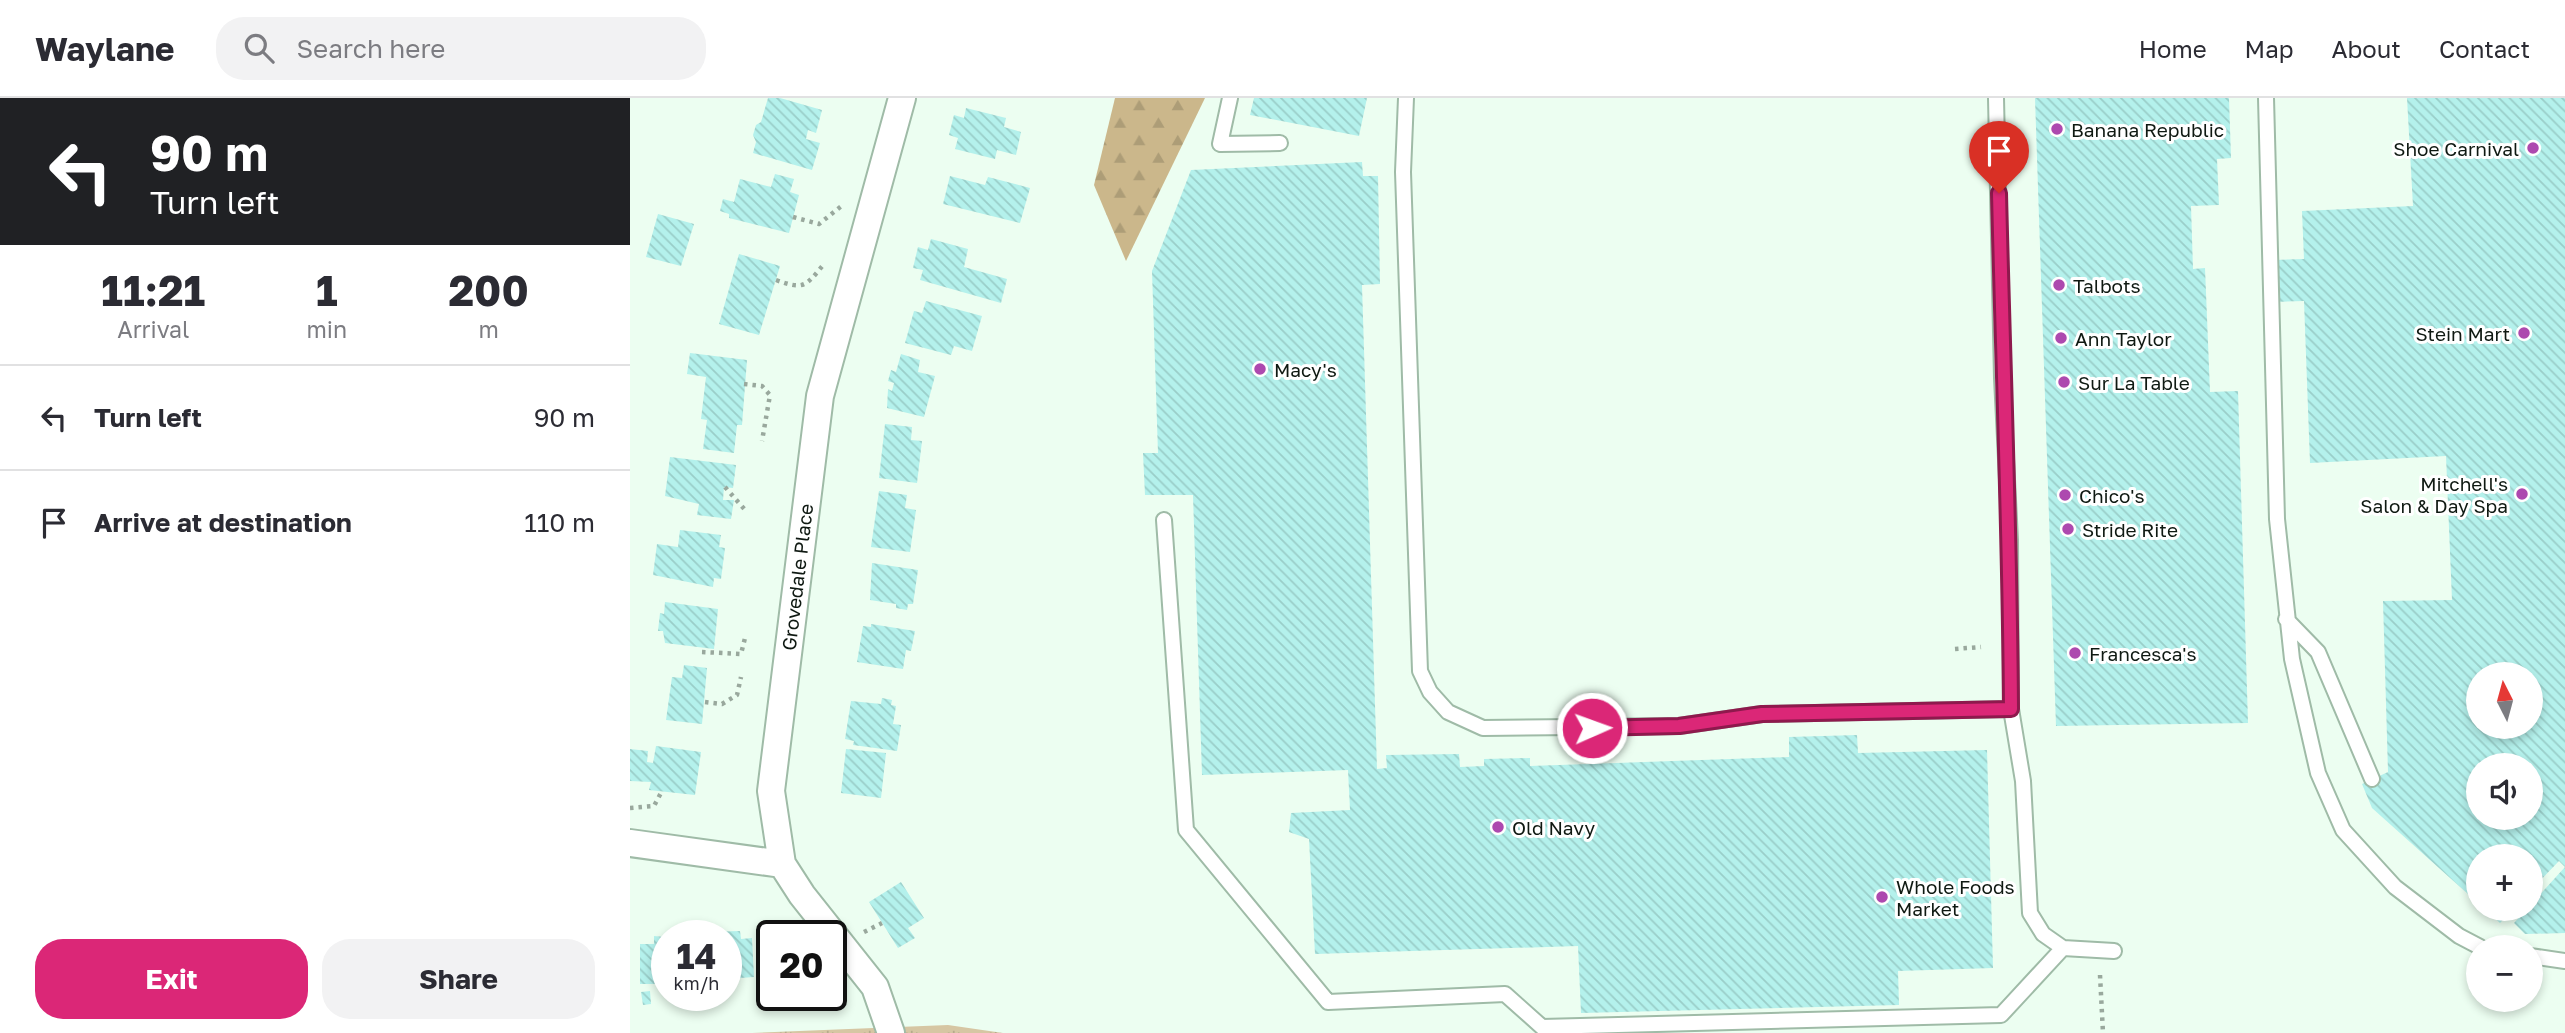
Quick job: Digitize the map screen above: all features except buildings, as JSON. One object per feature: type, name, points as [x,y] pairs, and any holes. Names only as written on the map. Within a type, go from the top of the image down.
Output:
[{"type":"street","name":"Grovedale Place","points":[[891,1033],[874,987],[802,895],[782,864],[771,790],[820,396],[902,98]]},
{"type":"street","points":[[630,843],[782,864]]},
{"type":"lane","points":[[1230,98],[1220,144],[1280,143]]},
{"type":"lane","points":[[1406,98],[1403,172],[1420,671],[1430,692],[1448,712],[1483,728],[1551,729],[1679,726],[1762,714],[2011,709]]},
{"type":"lane","points":[[1996,98],[2002,378],[2010,540],[2011,709],[2023,781],[2031,913],[2043,934],[2063,948],[2114,951]]},
{"type":"lane","points":[[2266,98],[2277,519],[2286,619],[2318,773],[2343,830],[2395,887],[2466,940]]},
{"type":"lane","points":[[1164,520],[1186,830],[1328,1002],[1504,994],[1542,1027],[2001,1015],[2063,948]]},
{"type":"lane","points":[[2286,619],[2318,652],[2372,779]]},
{"type":"lane","points":[[2543,958],[2565,961]]},
{"type":"path","points":[[793,217],[819,225],[845,204]]},
{"type":"path","points":[[776,280],[796,288],[807,285],[824,264]]},
{"type":"path","points":[[744,384],[762,386],[770,395],[762,441]]},
{"type":"path","points":[[725,487],[746,511]]},
{"type":"path","points":[[702,652],[741,654],[745,638]]},
{"type":"path","points":[[1955,649],[1982,648]]},
{"type":"path","points":[[705,702],[722,704],[737,695],[741,677]]},
{"type":"path","points":[[630,808],[654,806],[662,791]]},
{"type":"path","points":[[2100,975],[2103,1033]]},
{"type":"green space","points":[[1115,98],[1205,98],[1126,261],[1094,185]]},
{"type":"green space","points":[[948,1025],[1003,1033],[752,1033]]},
{"type":"place","name":"Banana Republic","points":[[2057,129]]},
{"type":"place","name":"Shoe Carnival","points":[[2533,148]]},
{"type":"place","name":"Talbots","points":[[2059,285]]},
{"type":"place","name":"Stein Mart","points":[[2524,333]]},
{"type":"place","name":"Ann Taylor","points":[[2061,338]]},
{"type":"place","name":"Macy's","points":[[1260,369]]},
{"type":"place","name":"Sur La Table","points":[[2064,382]]},
{"type":"place","name":"Mitchell's Salon & Day Spa","points":[[2522,494]]},
{"type":"place","name":"Chico's","points":[[2065,495]]},
{"type":"place","name":"Stride Rite","points":[[2068,529]]},
{"type":"place","name":"Francesca's","points":[[2075,653]]},
{"type":"place","name":"Old Navy","points":[[1498,827]]},
{"type":"place","name":"Whole Foods Market","points":[[1882,897]]},
{"type":"route","points":[[1592,728],[1679,726],[1762,714],[1818,715],[2011,709],[2010,540],[2002,378],[2004,348],[1999,193]]}]
